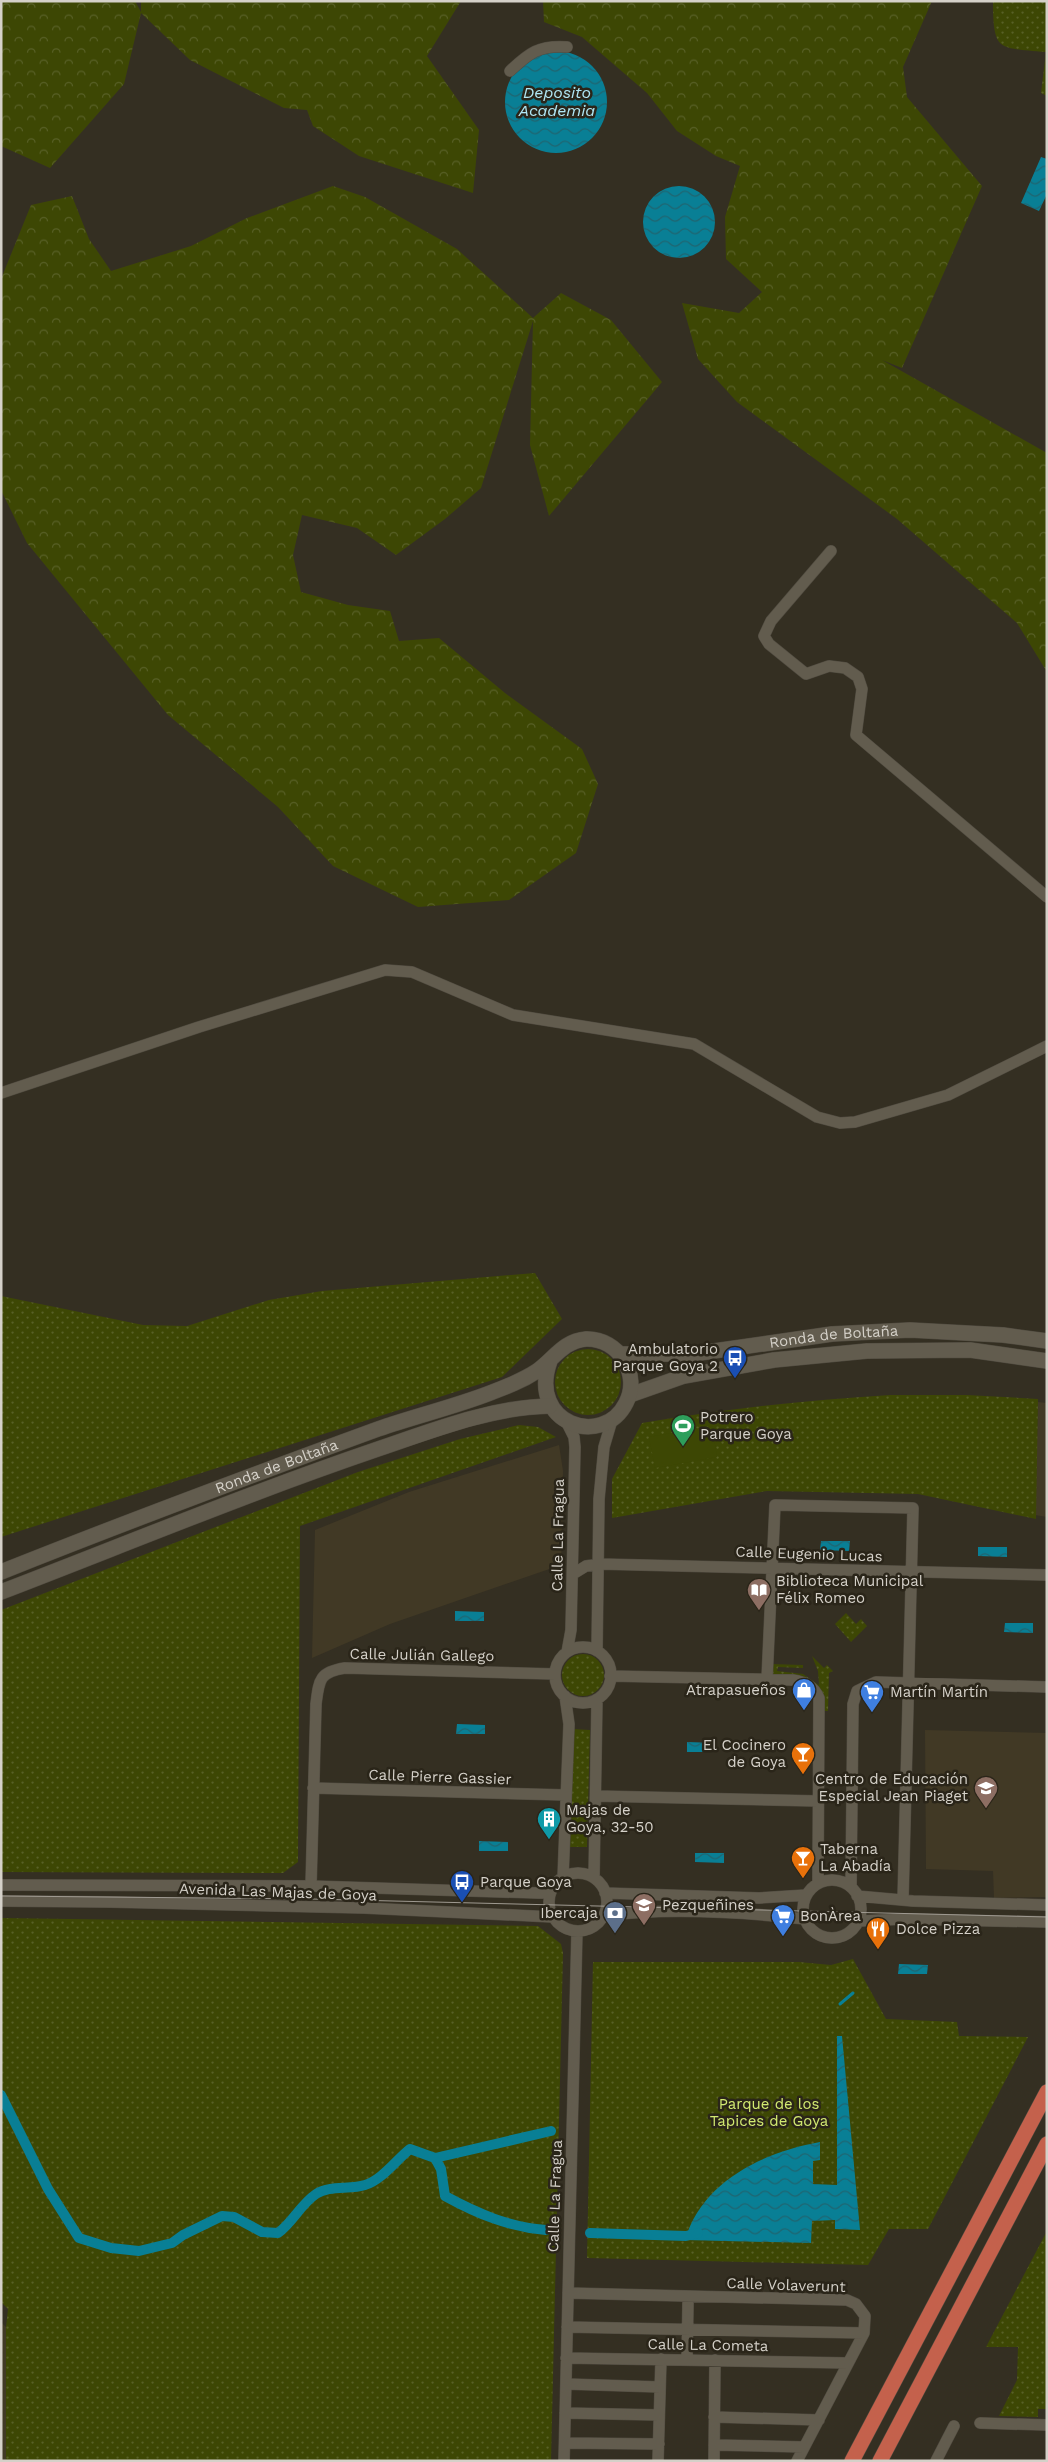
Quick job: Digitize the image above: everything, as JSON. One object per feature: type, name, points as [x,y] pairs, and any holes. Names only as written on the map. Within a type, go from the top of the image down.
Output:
[{"type":"highway","points":[[852,2461],[1047,2092]]},
{"type":"highway","points":[[880,2461],[1047,2144]]},
{"type":"main road","name":"Ronda de Boltaña","points":[[1,1572],[268,1469],[416,1415],[524,1380],[550,1361],[566,1345],[589,1339],[600,1341],[620,1354],[693,1354],[832,1334],[910,1330],[1003,1335],[1047,1341]]},
{"type":"main road","name":"Ronda de Boltaña","points":[[630,1395],[684,1376],[774,1360],[867,1351],[970,1350],[1047,1361]]},
{"type":"main road","points":[[550,1361],[544,1384],[550,1406],[566,1421],[589,1427],[612,1420],[626,1405],[632,1381],[628,1366],[620,1354]]},
{"type":"main road","name":"Ronda de Boltaña","points":[[1,1592],[317,1470],[391,1444],[501,1411],[523,1406],[550,1406]]},
{"type":"street","points":[[510,71],[529,53],[550,46],[567,48]]},
{"type":"street","points":[[831,551],[771,621],[764,636],[769,644],[806,674],[829,666],[845,668],[858,677],[862,689],[856,735],[1047,897]]},
{"type":"street","points":[[1,1092],[199,1027],[385,970],[412,972],[513,1015],[694,1044],[817,1117],[840,1123],[855,1122],[948,1095],[1047,1046]]},
{"type":"street","points":[[597,1651],[602,1464],[612,1420]]},
{"type":"street","name":"Calle La Fragua","points":[[566,1421],[574,1437],[575,1447],[573,1574],[570,1636],[567,1652]]},
{"type":"street","points":[[767,1679],[775,1505],[913,1508],[903,1900]]},
{"type":"street","name":"Calle Eugenio Lucas","points":[[573,1574],[586,1566],[599,1564],[1047,1575]]},
{"type":"street","points":[[583,1647],[597,1651],[606,1660],[610,1676],[606,1690],[597,1699],[579,1702],[565,1696],[558,1687],[555,1674],[559,1660],[567,1652],[583,1647]]},
{"type":"street","name":"Calle Julián Gallego","points":[[311,1886],[316,1704],[319,1681],[326,1673],[345,1668],[555,1674]]},
{"type":"street","points":[[610,1676],[801,1681],[815,1690],[819,1698],[818,1883]]},
{"type":"street","points":[[1047,1686],[876,1682],[857,1691],[854,1704],[854,1891],[860,1907],[859,1920],[846,1935],[830,1938],[813,1931],[805,1919],[803,1905],[806,1895],[818,1883],[837,1880],[854,1891],[903,1900],[1047,1905]]},
{"type":"street","points":[[563,1878],[569,1724],[565,1696]]},
{"type":"street","points":[[594,1878],[597,1699]]},
{"type":"street","name":"Calle Pierre Gassier","points":[[313,1788],[566,1795]]},
{"type":"street","points":[[596,1796],[818,1801]]},
{"type":"street","points":[[578,1874],[594,1878],[606,1893],[607,1906],[603,1916],[594,1926],[577,1931],[562,1927],[553,1917],[549,1906],[551,1892],[563,1878],[578,1874]]},
{"type":"street","name":"Avenida Las Majas de Goya","points":[[1,1885],[311,1886],[551,1892]]},
{"type":"street","points":[[606,1893],[759,1898],[806,1895]]},
{"type":"street","name":"Avenida Las Majas de Goya","points":[[1,1901],[364,1908],[553,1917]]},
{"type":"street","points":[[603,1916],[650,1912],[760,1915],[805,1919]]},
{"type":"street","points":[[859,1920],[1047,1922]]},
{"type":"street","name":"Calle La Fragua","points":[[564,2461],[577,1931]]},
{"type":"street","name":"Calle Volaverunt","points":[[568,2293],[847,2300],[856,2304],[863,2312],[866,2322],[864,2333]]},
{"type":"street","points":[[687,2360],[688,2303]]},
{"type":"street","points":[[567,2327],[864,2333],[797,2461]]},
{"type":"street","name":"Calle La Cometa","points":[[566,2358],[848,2363]]},
{"type":"street","points":[[658,2461],[661,2359]]},
{"type":"street","points":[[714,2461],[715,2360]]},
{"type":"street","points":[[566,2384],[660,2387]]},
{"type":"street","points":[[565,2413],[659,2415]]},
{"type":"street","points":[[714,2417],[819,2420]]},
{"type":"street","points":[[980,2423],[1047,2425]]},
{"type":"street","points":[[936,2461],[954,2426]]},
{"type":"street","points":[[565,2443],[659,2444]]},
{"type":"street","points":[[714,2445],[804,2447]]},
{"type":"shaded area","points":[[1038,1402],[1047,1403],[1047,1517],[1035,1515]]},
{"type":"shaded area","points":[[559,1445],[563,1471],[561,1565],[390,1624],[312,1658],[315,1530],[409,1492]]},
{"type":"shaded area","name":"Centro de Educación Especial Jean Piaget","points":[[925,1730],[1047,1733],[1047,1897],[994,1898],[993,1871],[926,1869]]},
{"type":"shaded area","points":[[1,2322],[6,2327],[6,2461],[1,2461]]},
{"type":"green space","points":[[1,1],[135,1],[141,12],[141,1],[461,1],[427,56],[479,130],[473,193],[359,156],[313,126],[307,110],[284,108],[190,60],[141,13],[124,84],[50,168],[1,146]]},
{"type":"green space","points":[[543,1],[932,1],[903,67],[907,97],[982,186],[902,368],[882,360],[1047,453],[1047,672],[1017,623],[897,519],[737,402],[698,359],[682,303],[739,313],[762,292],[726,259],[725,217],[740,166],[716,156],[677,131],[647,93],[582,37],[544,22]]},
{"type":"green space","points":[[993,1],[1047,1],[1047,96],[1041,93],[1046,52],[1009,48],[1002,44],[997,39],[995,31]]},
{"type":"green space","points":[[333,186],[365,197],[457,249],[533,318],[561,293],[611,320],[662,382],[549,516],[530,445],[533,321],[481,488],[445,519],[396,555],[357,528],[302,515],[293,555],[301,592],[348,605],[390,611],[399,641],[439,638],[505,693],[582,749],[598,784],[576,853],[509,900],[418,907],[333,866],[278,807],[168,715],[27,543],[1,490],[1,279],[31,205],[72,196],[89,239],[111,271],[191,246],[247,218]]},
{"type":"green space","points":[[535,1273],[562,1319],[502,1377],[1,1537],[1,1296],[143,1325],[187,1326],[269,1300],[322,1291]]},
{"type":"green space","points":[[588,1349],[601,1352],[611,1359],[618,1369],[621,1382],[618,1395],[611,1405],[601,1412],[588,1415],[575,1412],[565,1405],[558,1395],[555,1382],[558,1369],[565,1359],[575,1352]]},
{"type":"green space","points":[[890,1395],[967,1395],[1038,1399],[1036,1519],[918,1494],[767,1491],[612,1518],[612,1479],[642,1423],[766,1406]]},
{"type":"green space","points":[[519,1425],[538,1427],[556,1437],[300,1526],[298,1862],[283,1873],[1,1872],[1,1610],[358,1472],[460,1439]]},
{"type":"green space","name":"Potrero Parque Goya","points":[[712,1426],[717,1457],[655,1468],[649,1437]]},
{"type":"green space","points":[[846,1613],[856,1624],[861,1619],[867,1626],[851,1642],[835,1624]]},
{"type":"green space","points":[[579,1654],[587,1654],[598,1660],[604,1675],[598,1690],[587,1696],[579,1696],[568,1690],[562,1679],[562,1671],[568,1660]]},
{"type":"green space","points":[[812,1656],[824,1668],[827,1665],[833,1671],[829,1673],[828,1711],[824,1711],[807,1678],[798,1675],[770,1674],[770,1664],[803,1665],[803,1668],[778,1667],[777,1671],[803,1674],[819,1685],[818,1671]]},
{"type":"green space","points":[[573,1729],[590,1730],[587,1847],[570,1847]]},
{"type":"green space","points":[[1,1918],[538,1926],[561,1944],[563,1953],[551,2461],[6,2461],[6,2327],[8,2309],[1,2302]]},
{"type":"green space","name":"Parque de los Tapices de Goya","points":[[853,1959],[886,2019],[957,2022],[959,2036],[1028,2037],[928,2229],[889,2229],[868,2265],[587,2258],[593,1962],[799,1962],[831,1965]]},
{"type":"green space","points":[[1047,2231],[1047,2409],[1038,2409],[1038,2417],[999,2416],[1017,2380],[1018,2347],[986,2347]]},
{"type":"water","name":"Deposito Academia","points":[[556,51],[575,55],[592,66],[603,83],[607,102],[603,121],[592,138],[575,149],[556,153],[537,149],[520,138],[509,121],[505,102],[509,83],[520,66],[537,55]]},
{"type":"water","points":[[1041,157],[1047,159],[1047,194],[1039,211],[1021,203]]},
{"type":"water","points":[[686,186],[705,196],[713,208],[715,222],[713,236],[705,248],[693,256],[672,258],[653,248],[645,236],[643,215],[653,196],[665,188]]},
{"type":"water","points":[[821,1541],[850,1541],[849,1551],[820,1550]]},
{"type":"water","points":[[978,1547],[1007,1547],[1007,1557],[978,1556]]},
{"type":"water","points":[[455,1611],[484,1612],[484,1621],[455,1621]]},
{"type":"water","points":[[1005,1623],[1033,1623],[1033,1633],[1004,1632]]},
{"type":"water","points":[[457,1724],[485,1725],[485,1734],[456,1734]]},
{"type":"water","points":[[687,1742],[716,1743],[715,1752],[687,1752]]},
{"type":"water","points":[[479,1841],[508,1842],[508,1851],[479,1851]]},
{"type":"water","points":[[695,1853],[724,1853],[724,1863],[695,1862]]},
{"type":"water","points":[[899,1964],[928,1965],[927,1974],[898,1974]]},
{"type":"water","points":[[837,2036],[842,2036],[860,2230],[835,2229],[835,2220],[812,2221],[811,2243],[685,2240],[693,2219],[705,2201],[720,2186],[757,2162],[778,2153],[820,2142],[820,2160],[813,2161],[813,2184],[837,2185]]},
{"type":"waterway","points":[[840,2004],[853,1993]]},
{"type":"waterway","points":[[1,2095],[48,2189],[79,2238],[111,2248],[139,2251],[172,2243],[183,2235],[222,2216],[234,2217],[262,2232],[278,2233],[305,2203],[316,2194],[321,2191],[365,2185],[377,2179],[410,2149],[435,2158],[441,2169],[445,2196],[494,2219],[519,2226],[546,2230]]},
{"type":"waterway","points":[[435,2158],[551,2131]]},
{"type":"waterway","points":[[590,2233],[686,2236],[698,2233]]},
{"type":"tram line","points":[[1,1896],[311,1899],[1047,1917]]},
{"type":"place","name":"Ambulatorio Parque Goya 2","points":[[735,1379]]},
{"type":"place","name":"Potrero Parque Goya","points":[[683,1447]]},
{"type":"place","name":"Biblioteca Municipal Félix Romeo","points":[[759,1611]]},
{"type":"place","name":"Atrapasueños","points":[[804,1711]]},
{"type":"place","name":"Martín Martín","points":[[872,1713]]},
{"type":"place","name":"El Cocinero de Goya","points":[[803,1775]]},
{"type":"place","name":"Centro de Educación Especial Jean Piaget","points":[[986,1809]]},
{"type":"place","name":"Majas de Goya, 32-50","points":[[549,1840]]},
{"type":"place","name":"Taberna La Abadía","points":[[803,1879]]},
{"type":"place","name":"Parque Goya","points":[[462,1903]]},
{"type":"place","name":"Pezqueñines","points":[[644,1926]]},
{"type":"place","name":"Ibercaja","points":[[615,1934]]},
{"type":"place","name":"BonÀrea","points":[[783,1937]]},
{"type":"place","name":"Dolce Pizza","points":[[878,1950]]}]
